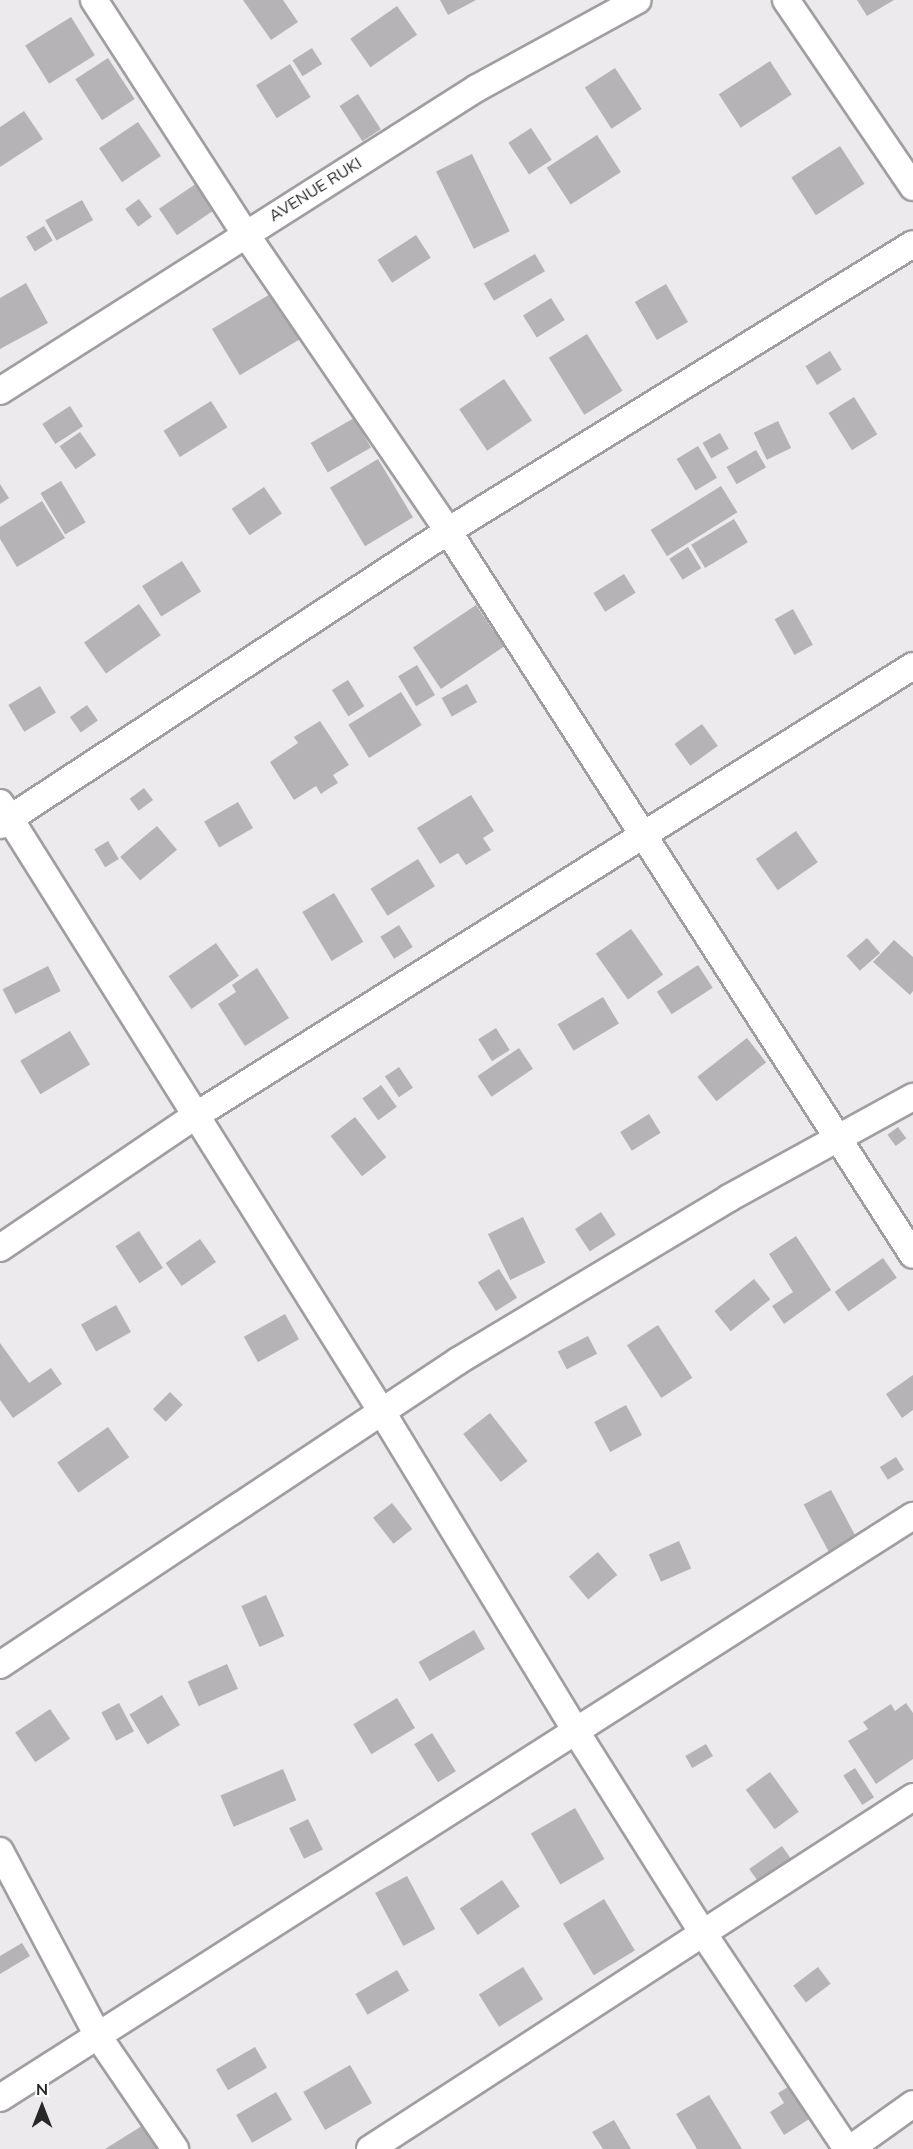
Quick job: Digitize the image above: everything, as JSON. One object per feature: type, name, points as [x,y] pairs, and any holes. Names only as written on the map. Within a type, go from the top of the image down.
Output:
[{"type":"street","points":[[94,0],[246,233],[448,531],[642,838],[913,1255]]},
{"type":"street","name":"AVENUE RUKI","points":[[0,391],[477,88],[638,0]]},
{"type":"street","points":[[786,0],[913,187]]},
{"type":"street","points":[[913,244],[448,531],[3,816],[382,1412],[575,1730],[703,1933],[848,2149],[913,2104]]},
{"type":"street","points":[[0,1248],[195,1116],[642,838],[913,666]]},
{"type":"street","points":[[0,1665],[458,1361],[729,1198],[840,1140],[913,1096]]},
{"type":"street","points":[[0,2098],[913,1516]]},
{"type":"street","points":[[370,2149],[913,1797]]},
{"type":"street","points":[[0,1851],[98,2036],[175,2149]]},
{"type":"building","points":[[243,0],[283,0],[298,22],[271,40]]},
{"type":"building","points":[[440,0],[476,0],[448,15]]},
{"type":"building","points":[[857,0],[894,0],[867,16]]},
{"type":"building","points":[[397,6],[417,35],[370,67],[350,39]]},
{"type":"building","points":[[71,17],[95,55],[49,84],[25,46]]},
{"type":"building","points":[[312,48],[322,64],[303,76],[292,60]]},
{"type":"building","points":[[108,58],[135,99],[102,120],[75,79]]},
{"type":"building","points":[[770,61],[792,95],[741,128],[719,94]]},
{"type":"building","points":[[290,64],[311,97],[277,118],[256,85]]},
{"type":"building","points":[[615,68],[642,109],[611,129],[585,88]]},
{"type":"building","points":[[358,94],[381,129],[362,141],[340,106]]},
{"type":"building","points":[[24,111],[43,139],[0,167],[0,127]]},
{"type":"building","points":[[138,122],[161,156],[122,182],[99,148]]},
{"type":"building","points":[[531,128],[552,160],[529,175],[508,143]]},
{"type":"building","points":[[597,135],[621,172],[571,205],[547,168]]},
{"type":"building","points":[[840,146],[865,184],[816,215],[791,178]]},
{"type":"building","points":[[472,154],[510,231],[474,249],[436,172]]},
{"type":"building","points":[[203,179],[221,206],[177,235],[159,209]]},
{"type":"building","points":[[139,199],[152,217],[138,227],[125,209]]},
{"type":"building","points":[[82,200],[93,220],[56,240],[45,220]]},
{"type":"building","points":[[44,226],[53,241],[35,251],[26,237]]},
{"type":"building","points":[[416,235],[431,258],[392,283],[377,260]]},
{"type":"building","points":[[535,254],[545,271],[494,301],[484,284]]},
{"type":"building","points":[[26,283],[48,323],[0,349],[0,298]]},
{"type":"building","points":[[666,284],[688,322],[657,340],[635,302]]},
{"type":"building","points":[[272,293],[300,339],[240,375],[212,329]]},
{"type":"building","points":[[551,298],[565,320],[537,338],[523,315]]},
{"type":"building","points":[[587,334],[623,391],[584,415],[549,358]]},
{"type":"building","points":[[830,351],[842,370],[817,385],[805,366]]},
{"type":"building","points":[[504,379],[532,420],[487,451],[459,409]]},
{"type":"building","points":[[854,397],[877,434],[852,450],[829,413]]},
{"type":"building","points":[[211,401],[227,427],[180,457],[164,431]]},
{"type":"building","points":[[70,406],[83,426],[55,444],[42,424]]},
{"type":"building","points":[[354,418],[371,447],[328,472],[311,443]]},
{"type":"building","points":[[778,421],[791,448],[767,460],[754,433]]},
{"type":"building","points":[[80,432],[96,455],[76,469],[60,446]]},
{"type":"building","points":[[720,433],[729,449],[711,458],[703,443]]},
{"type":"building","points":[[698,446],[717,478],[696,491],[677,459]]},
{"type":"building","points":[[756,450],[766,467],[737,484],[727,467]]},
{"type":"building","points":[[378,459],[413,517],[365,546],[330,488]]},
{"type":"building","points":[[61,481],[86,522],[65,535],[40,493]]},
{"type":"building","points":[[0,484],[9,498],[0,504]]},
{"type":"building","points":[[721,486],[737,512],[667,556],[651,530]]},
{"type":"building","points":[[264,487],[282,514],[250,535],[232,509]]},
{"type":"building","points":[[42,501],[65,538],[17,567],[0,539],[0,527]]},
{"type":"building","points":[[734,519],[748,542],[705,568],[691,545]]},
{"type":"building","points":[[688,547],[701,568],[683,580],[669,559]]},
{"type":"building","points":[[182,561],[201,592],[161,616],[142,586]]},
{"type":"building","points":[[624,574],[636,593],[605,612],[593,593]]},
{"type":"building","points":[[139,604],[161,635],[106,674],[84,642]]},
{"type":"building","points":[[476,605],[504,646],[441,689],[413,647]]},
{"type":"building","points":[[793,609],[813,645],[795,655],[775,619]]},
{"type":"building","points":[[417,665],[435,695],[416,706],[398,676]]},
{"type":"building","points":[[348,680],[364,706],[348,716],[332,690]]},
{"type":"building","points":[[467,684],[477,702],[452,716],[442,698]]},
{"type":"building","points":[[40,686],[56,713],[24,732],[8,705]]},
{"type":"building","points":[[401,692],[422,725],[369,758],[348,725]]},
{"type":"building","points":[[87,705],[98,721],[81,733],[70,717]]},
{"type":"building","points":[[320,721],[349,765],[333,775],[338,783],[321,794],[316,786],[294,800],[270,762],[298,743],[294,737]]},
{"type":"building","points":[[702,724],[718,746],[690,766],[674,744]]},
{"type":"building","points":[[144,788],[153,800],[139,811],[130,799]]},
{"type":"building","points":[[471,795],[494,831],[483,838],[491,850],[466,865],[458,853],[440,864],[417,828]]},
{"type":"building","points":[[238,802],[253,828],[219,847],[204,821]]},
{"type":"building","points":[[157,826],[177,850],[140,881],[120,857]]},
{"type":"building","points":[[796,831],[818,862],[778,890],[756,859]]},
{"type":"building","points":[[108,841],[119,859],[105,867],[94,849]]},
{"type":"building","points":[[418,859],[435,886],[387,916],[371,889]]},
{"type":"building","points":[[334,893],[363,942],[332,961],[302,912]]},
{"type":"building","points":[[399,925],[413,947],[394,959],[380,937]]},
{"type":"building","points":[[631,929],[663,975],[628,1000],[596,954]]},
{"type":"building","points":[[867,938],[880,953],[860,971],[847,956]]},
{"type":"building","points":[[894,940],[913,957],[913,991],[910,995],[873,962]]},
{"type":"building","points":[[216,943],[239,976],[191,1009],[168,976]]},
{"type":"building","points":[[698,965],[713,988],[672,1014],[657,992]]},
{"type":"building","points":[[48,966],[61,991],[15,1014],[3,989]]},
{"type":"building","points":[[257,968],[289,1018],[245,1046],[218,1004],[236,992],[232,985]]},
{"type":"building","points":[[603,997],[619,1024],[574,1051],[558,1024]]},
{"type":"building","points":[[496,1028],[510,1050],[492,1061],[478,1039]]},
{"type":"building","points":[[70,1031],[90,1064],[40,1094],[20,1061]]},
{"type":"building","points":[[747,1038],[766,1062],[716,1101],[697,1077]]},
{"type":"building","points":[[519,1048],[533,1069],[492,1097],[478,1076]]},
{"type":"building","points":[[399,1067],[413,1088],[399,1097],[385,1077]]},
{"type":"building","points":[[381,1085],[397,1107],[378,1120],[362,1099]]},
{"type":"building","points":[[649,1114],[661,1133],[632,1151],[620,1132]]},
{"type":"building","points":[[355,1117],[386,1157],[362,1176],[331,1136]]},
{"type":"building","points":[[898,1127],[906,1138],[896,1146],[887,1135]]},
{"type":"building","points":[[601,1212],[616,1235],[590,1252],[575,1229]]},
{"type":"building","points":[[523,1217],[545,1263],[510,1280],[488,1234]]},
{"type":"building","points":[[139,1231],[163,1268],[139,1283],[116,1246]]},
{"type":"building","points":[[796,1236],[831,1290],[784,1324],[772,1306],[793,1292],[769,1254]]},
{"type":"building","points":[[200,1239],[216,1262],[182,1286],[166,1263]]},
{"type":"building","points":[[883,1258],[897,1278],[848,1312],[835,1292]]},
{"type":"building","points":[[499,1269],[517,1298],[496,1311],[478,1282]]},
{"type":"building","points":[[754,1279],[770,1299],[731,1331],[714,1311]]},
{"type":"building","points":[[116,1305],[131,1332],[96,1352],[81,1324]]},
{"type":"building","points":[[285,1314],[299,1339],[258,1362],[244,1337]]},
{"type":"building","points":[[658,1325],[692,1378],[661,1398],[627,1345]]},
{"type":"building","points":[[588,1336],[597,1354],[567,1369],[558,1351]]},
{"type":"building","points":[[0,1343],[29,1383],[51,1368],[62,1384],[13,1418],[0,1400]]},
{"type":"building","points":[[913,1375],[913,1410],[902,1418],[886,1394]]},
{"type":"building","points":[[170,1392],[183,1405],[166,1422],[153,1409]]},
{"type":"building","points":[[626,1405],[642,1435],[610,1452],[594,1422]]},
{"type":"building","points":[[490,1413],[528,1461],[501,1482],[463,1434]]},
{"type":"building","points":[[108,1427],[129,1457],[78,1493],[57,1463]]},
{"type":"building","points":[[896,1457],[904,1470],[888,1480],[880,1467]]},
{"type":"building","points":[[831,1490],[857,1539],[829,1553],[804,1505]]},
{"type":"building","points":[[392,1503],[412,1529],[393,1544],[373,1518]]},
{"type":"building","points":[[679,1541],[691,1568],[661,1582],[649,1554]]},
{"type":"building","points":[[598,1552],[617,1575],[588,1599],[569,1576]]},
{"type":"building","points":[[266,1595],[284,1636],[260,1647],[241,1606]]},
{"type":"building","points":[[474,1630],[485,1649],[430,1681],[419,1662]]},
{"type":"building","points":[[227,1664],[238,1689],[199,1706],[188,1681]]},
{"type":"building","points":[[162,1695],[180,1725],[147,1745],[129,1715]]},
{"type":"building","points":[[397,1698],[415,1728],[371,1754],[353,1724]]},
{"type":"building","points":[[119,1703],[134,1731],[116,1741],[101,1712]]},
{"type":"building","points":[[906,1703],[913,1713],[913,1759],[876,1784],[848,1741],[868,1729],[863,1722],[891,1704],[895,1711]]},
{"type":"building","points":[[50,1709],[70,1739],[35,1762],[15,1732]]},
{"type":"building","points":[[432,1733],[456,1771],[438,1782],[414,1744]]},
{"type":"building","points":[[706,1744],[713,1756],[692,1768],[685,1756]]},
{"type":"building","points":[[855,1768],[874,1797],[862,1805],[843,1776]]},
{"type":"building","points":[[283,1769],[296,1800],[234,1827],[220,1796]]},
{"type":"building","points":[[770,1772],[799,1812],[775,1829],[746,1790]]},
{"type":"building","points":[[575,1808],[604,1859],[560,1885],[531,1834]]},
{"type":"building","points":[[308,1819],[323,1850],[304,1859],[289,1828]]},
{"type":"building","points":[[782,1846],[793,1862],[760,1885],[749,1869]]},
{"type":"building","points":[[407,1876],[435,1929],[403,1946],[375,1893]]},
{"type":"building","points":[[502,1880],[520,1907],[478,1935],[460,1909]]},
{"type":"building","points":[[604,1899],[635,1950],[594,1975],[563,1924]]},
{"type":"building","points":[[22,1943],[30,1956],[0,1974],[0,1956]]},
{"type":"building","points":[[523,1967],[543,1999],[499,2027],[479,1995]]},
{"type":"building","points":[[818,1967],[831,1984],[806,2002],[793,1986]]},
{"type":"building","points":[[397,1970],[409,1991],[367,2015],[355,1994]]},
{"type":"building","points":[[255,2047],[267,2068],[228,2090],[216,2070]]},
{"type":"building","points":[[350,2065],[372,2103],[325,2130],[303,2092]]},
{"type":"building","points":[[793,2084],[814,2116],[784,2135],[770,2112],[784,2103],[778,2093]]},
{"type":"building","points":[[276,2092],[292,2120],[252,2143],[236,2115]]},
{"type":"building","points":[[709,2095],[742,2149],[697,2149],[676,2114]]},
{"type":"building","points":[[614,2120],[631,2149],[603,2149],[592,2132]]},
{"type":"building","points":[[145,2124],[160,2149],[105,2149]]}]
